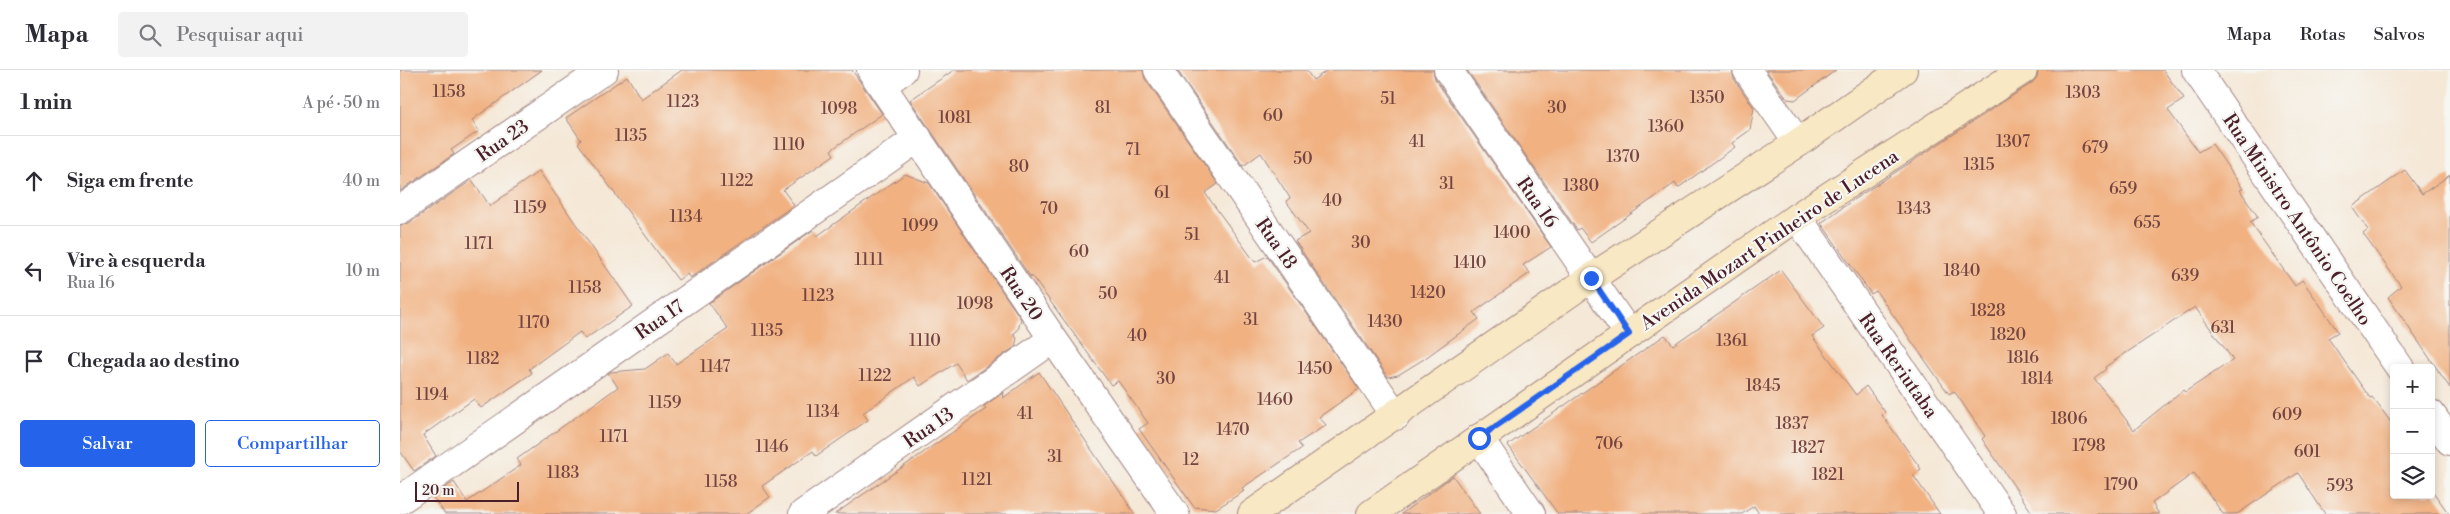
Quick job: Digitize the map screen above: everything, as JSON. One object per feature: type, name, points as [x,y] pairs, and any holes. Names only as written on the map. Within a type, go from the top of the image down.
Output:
[{"type":"main road","points":[[1252,514],[1396,416],[1591,278],[1798,143],[1903,70]]},
{"type":"main road","name":"Avenida Mozart Pinheiro de Lucena","points":[[1371,514],[1797,216],[2023,70]]},
{"type":"street","name":"Rua 23","points":[[400,210],[604,70]]},
{"type":"street","name":"Rua 18","points":[[1158,70],[1396,416]]},
{"type":"street","name":"Rua 16","points":[[1448,70],[1629,334]]},
{"type":"street","points":[[1746,70],[1798,143]]},
{"type":"street","name":"Rua Ministro Antônio Coelho","points":[[2196,70],[2397,364]]},
{"type":"street","name":"Rua 20","points":[[885,75],[918,138],[1053,339],[1175,514]]},
{"type":"street","name":"Rua 17","points":[[400,500],[918,138]]},
{"type":"street","name":"Rua Reriutaba","points":[[1797,216],[2002,514]]},
{"type":"street","name":"Rua 13","points":[[803,514],[1053,339]]},
{"type":"street","points":[[2435,420],[2450,441]]},
{"type":"street","points":[[1479,438],[1531,514]]},
{"type":"building","points":[[400,70],[542,70],[472,120],[479,131],[451,150],[454,154],[400,191]]},
{"type":"building","points":[[682,70],[852,70],[882,114],[831,150],[834,155],[783,190],[794,205],[690,278],[687,274],[678,280],[578,143],[581,140],[566,118],[627,76],[641,99]]},
{"type":"building","points":[[954,70],[1143,70],[1145,79],[1218,184],[1205,193],[1255,262],[1267,256],[1359,389],[1319,417],[1326,425],[1298,443],[1302,448],[1242,488],[1244,491],[1216,509],[1194,507],[1139,429],[1148,423],[1118,381],[1111,385],[1031,275],[1031,278],[910,100]]},
{"type":"building","points":[[1177,70],[1306,70],[1313,80],[1328,70],[1433,70],[1435,79],[1551,247],[1523,265],[1530,273],[1474,312],[1479,319],[1424,359],[1398,375],[1388,377],[1295,241],[1309,233],[1286,201],[1290,198],[1261,153],[1243,166]]},
{"type":"building","points":[[1467,70],[1732,70],[1734,79],[1754,108],[1750,130],[1732,143],[1735,147],[1678,188],[1675,183],[1591,242],[1580,228],[1577,230]]},
{"type":"building","points":[[1766,70],[1836,70],[1795,100],[1787,99]]},
{"type":"building","points":[[2038,70],[2163,70],[2184,99],[2168,110],[2198,152],[2212,144],[2243,189],[2240,190],[2258,217],[2250,222],[2295,286],[2302,280],[2318,302],[2338,332],[2328,338],[2370,398],[2372,397],[2390,421],[2390,499],[2435,499],[2435,495],[2449,514],[2325,514],[2298,473],[2237,514],[2223,514],[2194,473],[2152,503],[2159,514],[2033,514],[1982,439],[1985,436],[1954,391],[1949,394],[1876,291],[1871,294],[1821,223],[2032,83],[2037,77]],"holes":[[[2195,307],[2233,360],[2185,392],[2183,390],[2134,430],[2094,378],[2106,369],[2105,367]]]},
{"type":"building","points":[[2405,170],[2422,194],[2450,175],[2450,388],[2388,297],[2401,286],[2363,234],[2368,230],[2352,207]]},
{"type":"building","points":[[539,171],[633,306],[585,339],[580,332],[529,369],[532,373],[481,408],[474,399],[423,435],[436,456],[414,471],[400,451],[400,225],[409,223],[472,180],[490,206]]},
{"type":"building","points":[[905,174],[929,183],[1021,319],[1018,330],[1013,334],[1017,338],[1015,347],[967,380],[956,363],[920,386],[914,377],[863,413],[868,420],[816,456],[813,451],[762,486],[770,497],[746,514],[445,514],[432,496],[454,482],[467,502],[521,465],[517,459],[618,387],[608,373],[645,369],[668,353],[676,364],[728,329],[709,303],[813,230],[817,236]]},
{"type":"building","points":[[1781,270],[1824,328],[1812,336],[1856,395],[1866,386],[1885,412],[1882,415],[1921,469],[1913,475],[1940,514],[1759,514],[1754,506],[1742,514],[1558,514],[1508,445],[1665,335],[1673,345]]},
{"type":"building","points":[[1039,372],[1135,514],[835,514],[986,409],[984,406],[1004,392],[1003,398]]},
{"type":"building","points":[[1453,476],[1480,514],[1401,514],[1442,484]]},
{"type":"route","points":[[1479,438],[1629,334],[1591,278]]}]
